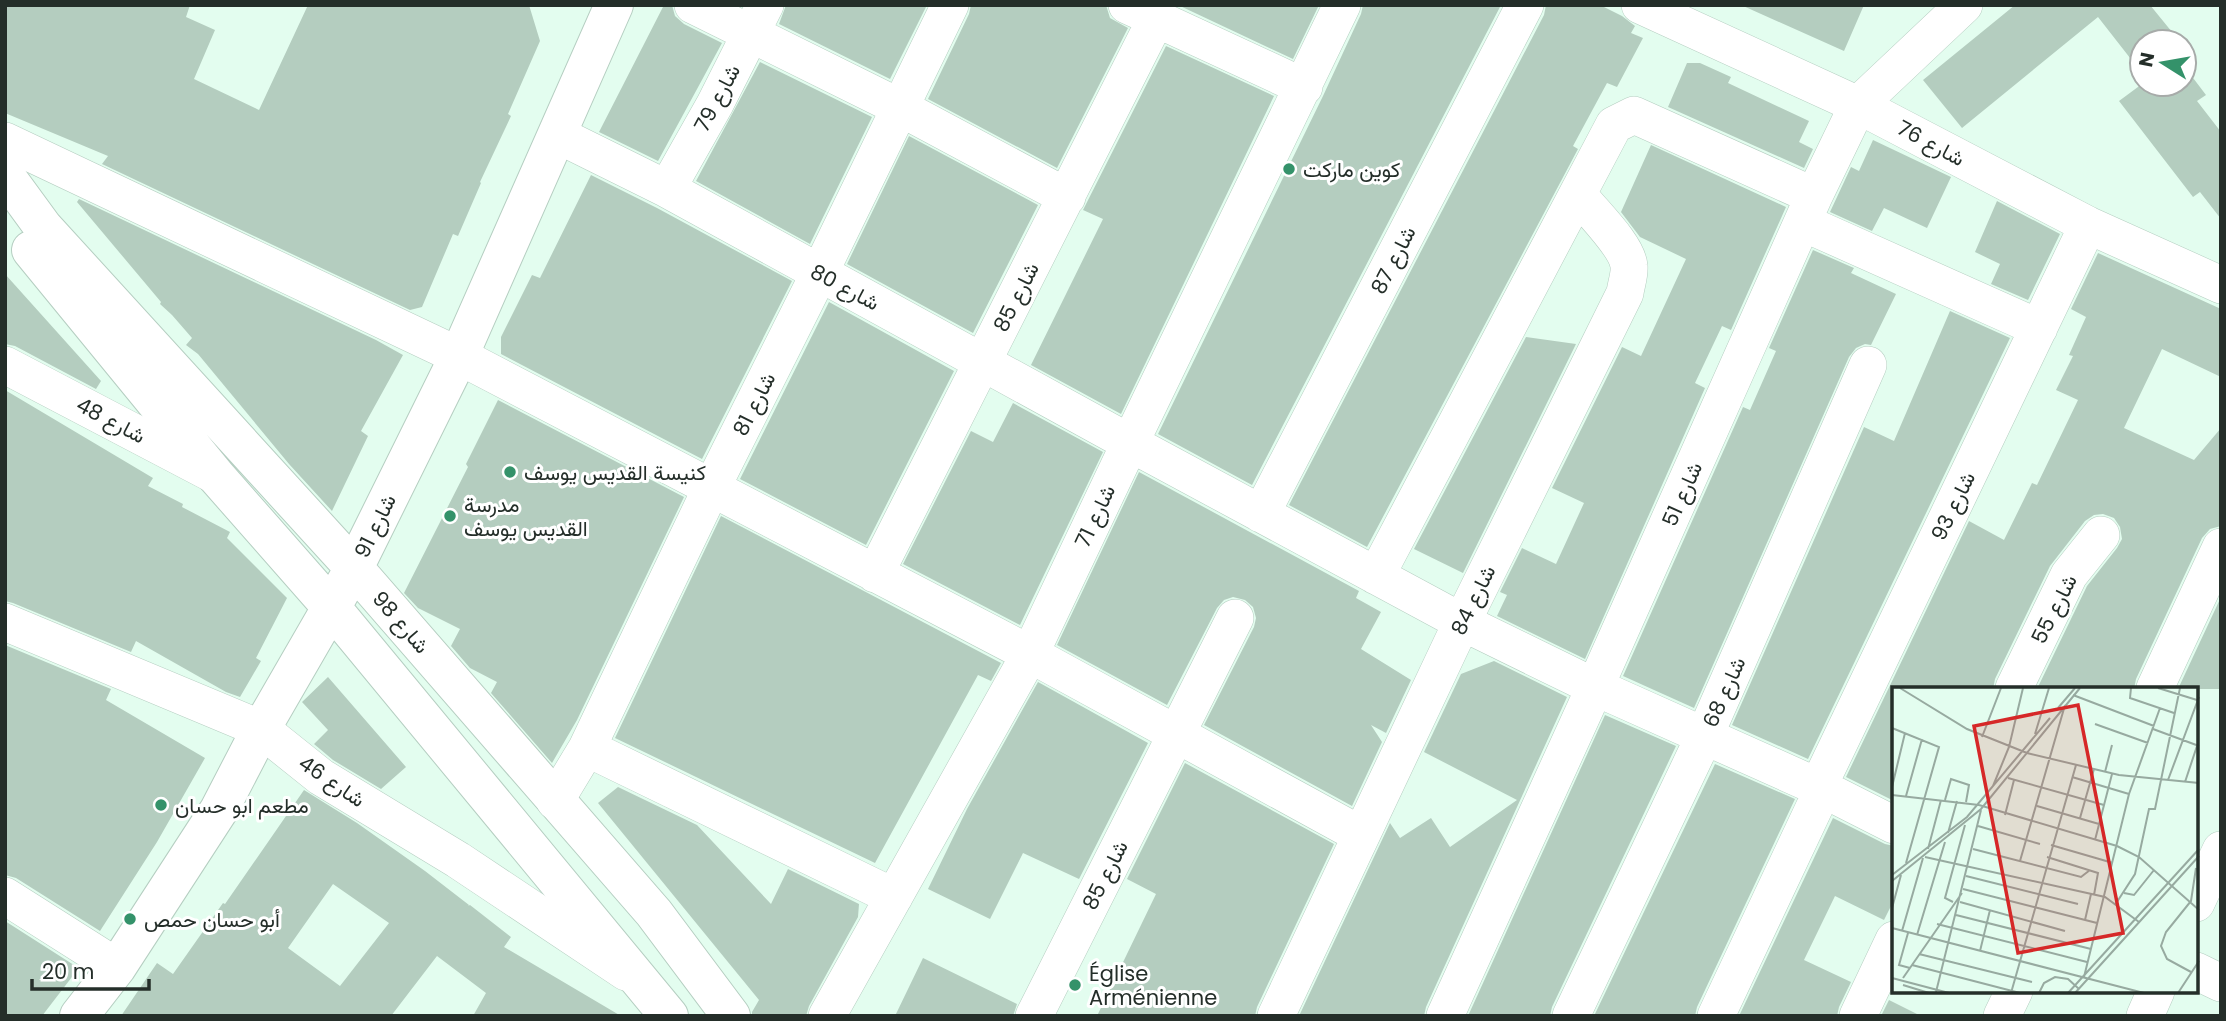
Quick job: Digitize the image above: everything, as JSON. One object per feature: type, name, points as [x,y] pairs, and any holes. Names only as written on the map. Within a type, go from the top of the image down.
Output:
[{"type":"street","name":"شارع 91","points":[[79,1016],[117,967],[219,810],[261,729],[354,568],[459,356],[614,5]]},
{"type":"street","points":[[693,5],[757,20],[899,107],[1067,197]]},
{"type":"street","name":"شارع 81","points":[[555,801],[587,748],[711,489],[950,5]]},
{"type":"street","name":"شارع 71","points":[[827,1016],[1030,654],[1342,5]]},
{"type":"street","name":"شارع 87","points":[[1261,514],[1525,5]]},
{"type":"street","name":"شارع 76","points":[[1640,5],[1858,105],[2088,225],[2221,285]]},
{"type":"street","name":"شارع 51","points":[[1445,1016],[1858,105],[1948,11]]},
{"type":"street","points":[[1142,12],[1304,87]]},
{"type":"street","name":"شارع 85","points":[[875,574],[1067,197],[1142,12]]},
{"type":"street","name":"شارع 79","points":[[667,189],[757,20]]},
{"type":"street","points":[[1376,576],[1614,125],[1634,115],[1809,210],[2039,328]]},
{"type":"street","name":"شارع 80","points":[[558,135],[667,189],[1462,622],[1595,687],[1820,788],[1892,824]]},
{"type":"street","points":[[5,141],[459,356],[1030,654],[1362,835]]},
{"type":"street","name":"شارع 98","points":[[5,175],[43,227],[354,568],[654,914],[731,1016]]},
{"type":"street","name":"شارع 84","points":[[1276,1016],[1462,622],[1625,293],[1629,265],[1620,243],[1578,194]]},
{"type":"street","name":"شارع 98","points":[[5,219],[216,476],[332,608],[668,1016]]},
{"type":"street","name":"شارع 93","points":[[1716,1016],[1820,788],[2088,225]]},
{"type":"street","name":"شارع 48","points":[[5,365],[216,476]]},
{"type":"street","name":"شارع 68","points":[[1571,1016],[1704,737],[1868,365]]},
{"type":"street","name":"شارع 55","points":[[2014,687],[2069,575],[2101,535]]},
{"type":"street","points":[[2155,687],[2221,547]]},
{"type":"street","name":"شارع 85","points":[[1034,1016],[1235,618]]},
{"type":"street","name":"شارع 46","points":[[5,622],[261,729],[321,776],[458,860],[639,980]]},
{"type":"street","points":[[587,748],[894,897]]},
{"type":"street","points":[[2198,899],[2221,850]]},
{"type":"street","points":[[5,896],[117,967]]},
{"type":"street","points":[[1858,1016],[1892,944]]},
{"type":"street","points":[[2198,972],[2221,983]]},
{"type":"street","points":[[2002,1016],[2013,993]]},
{"type":"street","points":[[2145,1016],[2155,993]]},
{"type":"building","points":[[5,5],[190,5],[186,17],[215,30],[194,79],[259,110],[308,5],[529,5],[540,41],[508,114],[511,116],[458,236],[453,234],[422,307],[410,310],[102,164],[108,156],[5,113]]},
{"type":"building","points":[[664,5],[672,5],[675,16],[684,24],[722,43],[658,161],[599,132]]},
{"type":"building","points":[[786,5],[927,5],[890,79],[779,24]]},
{"type":"building","points":[[971,5],[1106,5],[1110,18],[1128,28],[1057,168],[928,99]]},
{"type":"building","points":[[1178,5],[1319,5],[1293,59]]},
{"type":"building","points":[[1363,5],[1501,5],[1252,485],[1158,434],[1323,96]]},
{"type":"building","points":[[1546,5],[1600,5],[1622,16],[1635,26],[1631,33],[1643,38],[1617,87],[1607,83],[1573,146],[1578,149],[1367,547],[1289,505],[1544,15]]},
{"type":"building","points":[[1741,5],[1864,5],[1844,51]]},
{"type":"building","points":[[2015,5],[2150,5],[2169,28],[2128,28],[2128,55],[2098,17],[1962,128],[1923,80]]},
{"type":"building","points":[[1166,46],[1274,96],[1121,414],[1031,365],[1103,219],[1083,210]]},
{"type":"building","points":[[760,62],[872,117],[810,244],[696,181]]},
{"type":"building","points":[[1687,63],[1700,63],[1731,77],[1728,83],[1809,121],[1799,142],[1813,149],[1804,168],[1668,107]]},
{"type":"building","points":[[2198,84],[2206,95],[2197,101],[2221,132],[2221,219],[2200,192],[2193,197],[2119,101],[2128,94],[2128,98],[2198,98]]},
{"type":"building","points":[[909,136],[1038,205],[973,333],[847,264]]},
{"type":"building","points":[[1873,140],[1951,177],[1927,228],[1884,208],[1872,231],[1830,212],[1851,167],[1859,171]]},
{"type":"building","points":[[1651,145],[1786,207],[1731,330],[1722,326],[1695,383],[1705,388],[1585,659],[1497,616],[1507,595],[1500,592],[1522,548],[1556,564],[1584,503],[1552,488],[1622,347],[1641,356],[1686,259],[1640,237],[1621,212]]},
{"type":"building","points":[[591,175],[792,281],[702,459],[501,354],[501,337],[532,275],[540,278]]},
{"type":"building","points":[[79,199],[403,355],[361,431],[368,436],[332,511],[289,464],[198,354],[186,345],[192,338],[160,304],[77,202]]},
{"type":"building","points":[[1997,201],[2060,234],[2028,300],[1991,284],[2000,264],[1975,252]]},
{"type":"building","points":[[1813,250],[1854,268],[1851,273],[1896,294],[1871,345],[1865,344],[1856,348],[1849,357],[1694,708],[1623,676],[1743,407],[1750,410],[1776,351],[1769,348]]},
{"type":"building","points":[[2098,253],[2221,309],[2221,377],[2162,349],[2124,428],[2194,460],[2221,428],[2221,526],[2210,529],[2202,538],[2134,687],[2038,687],[2087,586],[2122,539],[2120,527],[2114,518],[2103,514],[2094,515],[2085,521],[2050,566],[1993,687],[1892,687],[1892,800],[1846,777],[1969,521],[2004,540],[2032,483],[2037,485],[2078,400],[2056,390],[2073,356],[2069,355],[2086,317],[2071,309]]},
{"type":"building","points":[[5,274],[101,381],[96,389],[15,346],[5,344]]},
{"type":"building","points":[[829,302],[954,371],[866,545],[740,479]]},
{"type":"building","points":[[1950,311],[2010,338],[1808,759],[1732,725],[1864,427],[1894,441]]},
{"type":"building","points":[[1526,337],[1576,344],[1463,573],[1414,549]]},
{"type":"building","points":[[5,390],[153,478],[148,486],[230,532],[227,538],[287,598],[256,658],[261,661],[240,697],[226,692],[136,641],[131,652],[5,601]]},
{"type":"building","points":[[498,400],[684,497],[577,720],[552,763],[491,693],[497,682],[470,668],[451,646],[460,629],[418,608],[404,593],[468,467],[466,464]]},
{"type":"building","points":[[1013,403],[1103,452],[1020,625],[903,564],[971,431],[993,442]]},
{"type":"building","points":[[1139,472],[1359,591],[1356,598],[1381,612],[1361,649],[1411,680],[1386,733],[1371,725],[1382,742],[1352,806],[1204,725],[1254,627],[1256,618],[1253,607],[1245,600],[1233,597],[1224,600],[1217,608],[1167,705],[1057,645]]},
{"type":"building","points":[[721,516],[1001,663],[991,681],[978,675],[875,863],[615,738]]},
{"type":"building","points":[[2221,597],[2221,689],[2179,687]]},
{"type":"building","points":[[5,645],[111,689],[106,700],[205,758],[157,842],[100,931],[16,878],[5,875]]},
{"type":"building","points":[[1494,661],[1567,697],[1424,1016],[1299,1016],[1390,823],[1400,838],[1431,818],[1450,847],[1517,800],[1424,752],[1461,674]]},
{"type":"building","points":[[328,677],[406,767],[381,789],[333,760],[314,744],[328,730],[302,702]]},
{"type":"building","points":[[1038,682],[1148,743],[1079,879],[1023,853],[990,919],[928,889],[967,809]]},
{"type":"building","points":[[1605,715],[1676,746],[1550,1016],[1468,1016]]},
{"type":"building","points":[[1185,763],[1334,844],[1255,1016],[1097,1016],[1156,894],[1127,879]]},
{"type":"building","points":[[1715,764],[1795,799],[1695,1016],[1594,1016]]},
{"type":"building","points":[[618,787],[697,825],[771,904],[788,869],[859,904],[858,917],[806,1016],[752,1016],[759,1000],[598,803]]},
{"type":"building","points":[[304,790],[425,871],[511,937],[504,947],[621,1016],[473,1016],[486,993],[437,956],[391,1016],[121,1016],[157,963],[173,974],[223,903],[225,904]],"holes":[[[333,884],[389,923],[340,986],[288,948]]]},
{"type":"building","points":[[1833,818],[1892,846],[1892,904],[1884,920],[1835,896],[1804,960],[1851,982],[1837,1016],[1739,1016]]},
{"type":"building","points":[[5,921],[77,967],[42,1016],[5,1016]]},
{"type":"building","points":[[923,958],[1017,1004],[1013,1016],[895,1016]]},
{"type":"building","points":[[1889,1000],[1921,1016],[1881,1016]]},
{"type":"place","name":"كوين ماركت","points":[[1289,169]]},
{"type":"place","name":"كنيسة القديس يوسف","points":[[510,472]]},
{"type":"place","name":"مدرسة القديس يوسف","points":[[450,516]]},
{"type":"place","name":"مطعم ابو حسان","points":[[161,805]]},
{"type":"place","name":"أبو حسان حمص","points":[[130,919]]},
{"type":"place","name":"Église Arménienne","points":[[1075,985]]}]
